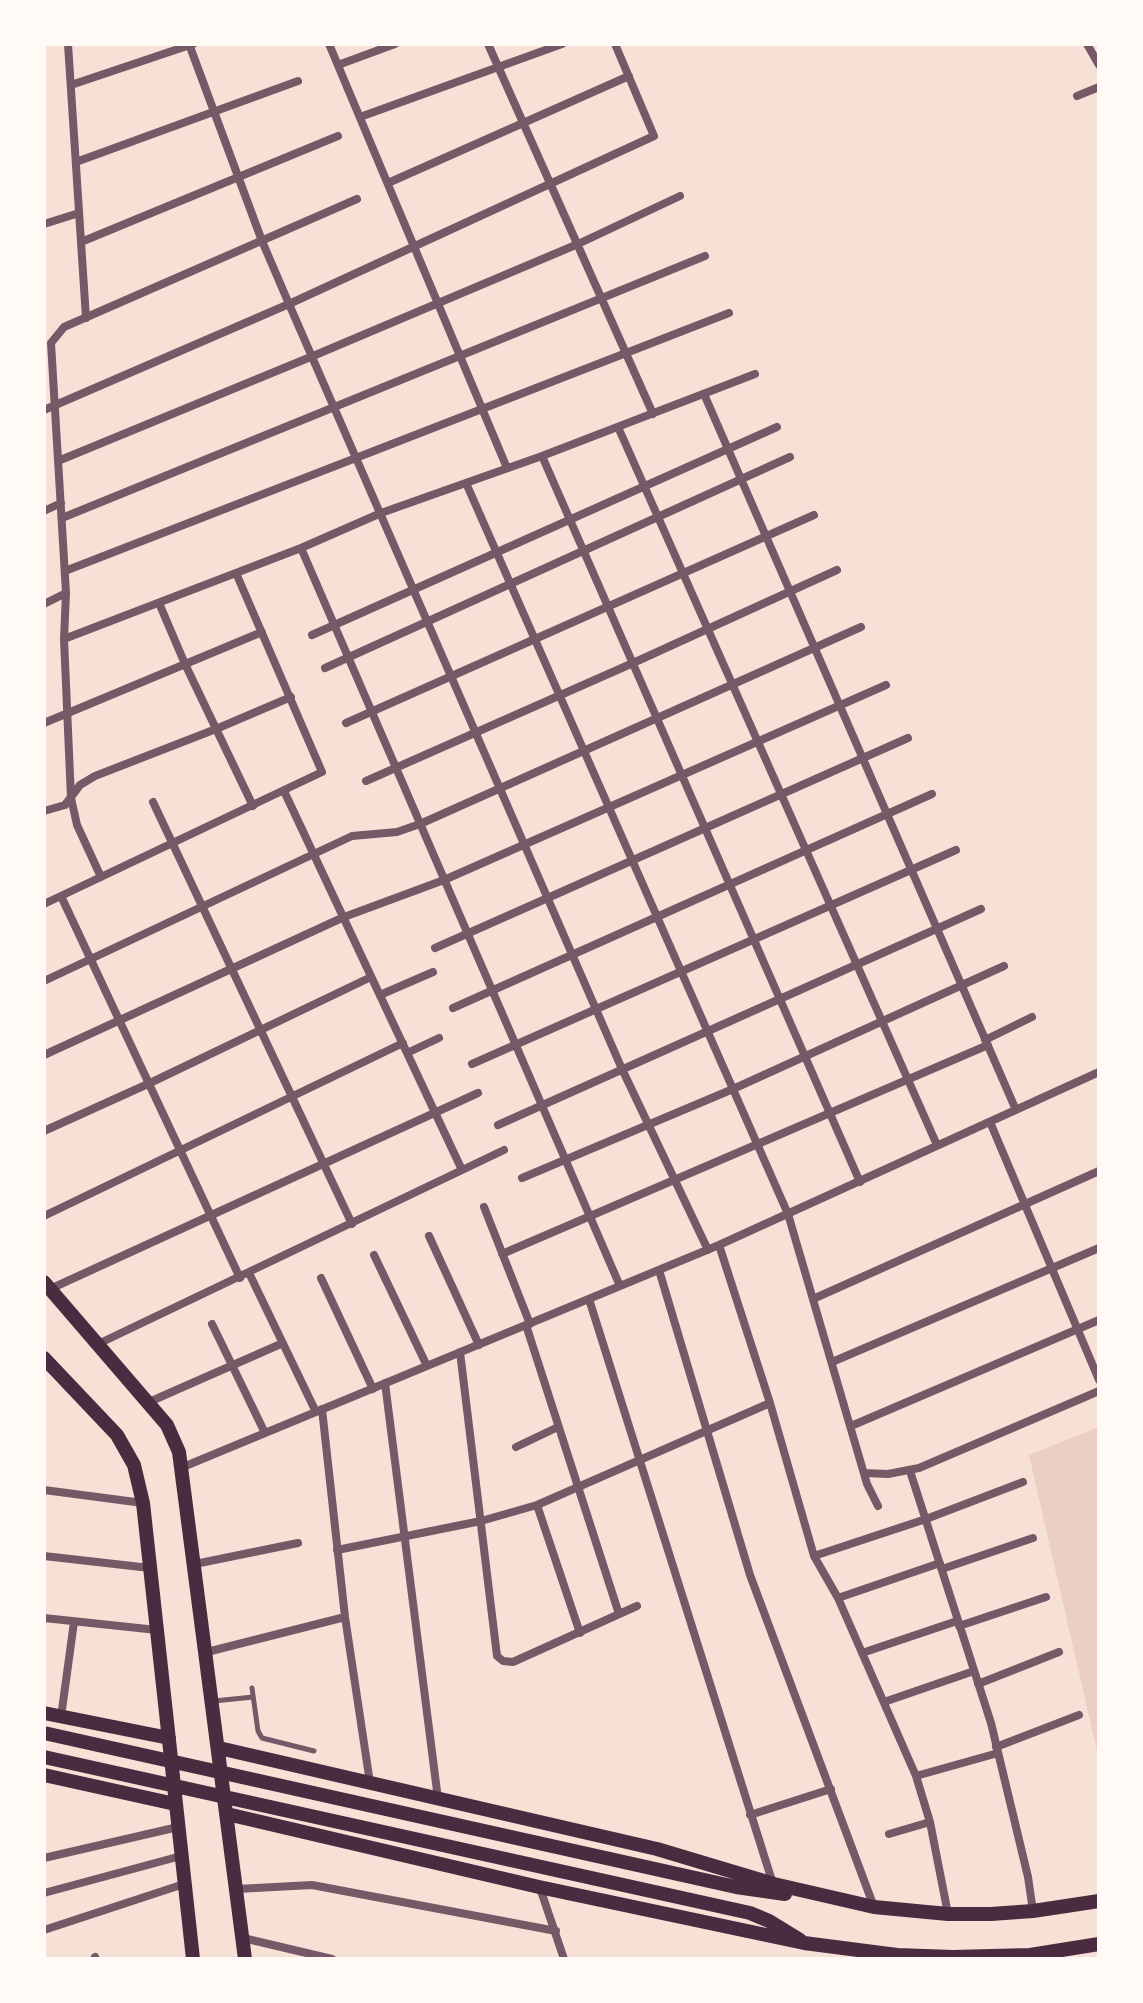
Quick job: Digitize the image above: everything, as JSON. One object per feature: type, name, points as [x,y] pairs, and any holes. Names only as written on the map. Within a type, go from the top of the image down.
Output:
[{"type":"main road","points":[[47,1286],[149,1402],[174,1438],[183,1467],[245,1959]]},
{"type":"main road","points":[[45,1363],[117,1435],[134,1465],[143,1503],[193,1959]]},
{"type":"main road","points":[[44,1713],[169,1738]]},
{"type":"main road","points":[[137,1796],[157,1781],[162,1766],[156,1745],[139,1732]]},
{"type":"main road","points":[[44,1733],[759,1892],[806,1892]]},
{"type":"main road","points":[[219,1748],[657,1849],[774,1884],[874,1907],[948,1914],[1033,1911],[1099,1901]]},
{"type":"main road","points":[[44,1757],[750,1913],[804,1943]]},
{"type":"main road","points":[[277,1826],[265,1816],[260,1792],[273,1771],[297,1766]]},
{"type":"main road","points":[[44,1775],[175,1804]]},
{"type":"main road","points":[[227,1814],[539,1887],[804,1943],[901,1957],[1005,1957],[1099,1944]]},
{"type":"street","points":[[68,44],[86,318]]},
{"type":"street","points":[[71,85],[191,44],[262,241],[289,304],[622,1069],[708,1250]]},
{"type":"street","points":[[329,44],[507,468]]},
{"type":"street","points":[[338,65],[395,44]]},
{"type":"street","points":[[488,44],[653,414]]},
{"type":"street","points":[[360,117],[562,44]]},
{"type":"street","points":[[44,410],[289,304],[654,136],[615,44]]},
{"type":"street","points":[[1087,44],[1099,65]]},
{"type":"street","points":[[388,183],[629,76]]},
{"type":"street","points":[[76,162],[298,81]]},
{"type":"street","points":[[1077,96],[1099,87]]},
{"type":"street","points":[[81,242],[338,136]]},
{"type":"street","points":[[58,461],[578,244],[680,196]]},
{"type":"street","points":[[101,877],[77,825],[71,798],[64,639],[66,593],[51,343],[64,327],[357,199]]},
{"type":"street","points":[[44,224],[79,213]]},
{"type":"street","points":[[62,518],[705,256]]},
{"type":"street","points":[[65,571],[729,313]]},
{"type":"street","points":[[64,639],[301,548],[381,513],[542,456],[755,374]]},
{"type":"street","points":[[704,394],[1016,1110]]},
{"type":"street","points":[[618,427],[937,1145]]},
{"type":"street","points":[[312,635],[777,427]]},
{"type":"street","points":[[542,456],[860,1182]]},
{"type":"street","points":[[325,668],[790,457]]},
{"type":"street","points":[[466,483],[788,1214],[864,1473],[878,1506]]},
{"type":"street","points":[[44,511],[61,503]]},
{"type":"street","points":[[346,723],[814,515]]},
{"type":"street","points":[[301,548],[620,1286]]},
{"type":"street","points":[[366,781],[837,570]]},
{"type":"street","points":[[44,904],[322,772],[236,573]]},
{"type":"street","points":[[44,604],[66,593]]},
{"type":"street","points":[[159,603],[253,806]]},
{"type":"street","points":[[44,981],[352,836],[397,832],[420,824],[861,627]]},
{"type":"street","points":[[44,723],[262,632]]},
{"type":"street","points":[[44,1055],[344,917],[524,846],[886,685]]},
{"type":"street","points":[[44,811],[60,808],[80,785],[95,776],[291,697]]},
{"type":"street","points":[[435,948],[908,738]]},
{"type":"street","points":[[284,791],[462,1170]]},
{"type":"street","points":[[453,1008],[932,794]]},
{"type":"street","points":[[153,802],[352,1224]]},
{"type":"street","points":[[472,1064],[956,850]]},
{"type":"street","points":[[61,896],[212,1217],[319,1411],[370,1783]]},
{"type":"street","points":[[498,1125],[981,909]]},
{"type":"street","points":[[522,1178],[733,1089],[881,1019],[1004,966]]},
{"type":"street","points":[[380,995],[433,972]]},
{"type":"street","points":[[44,1131],[371,977]]},
{"type":"street","points":[[502,1254],[908,1079],[987,1043],[1032,1017]]},
{"type":"street","points":[[407,1053],[439,1038]]},
{"type":"street","points":[[44,1216],[403,1043]]},
{"type":"street","points":[[183,1467],[708,1250],[1099,1072]]},
{"type":"street","points":[[47,1286],[212,1217],[478,1093]]},
{"type":"street","points":[[990,1122],[1099,1380]]},
{"type":"street","points":[[98,1344],[504,1150]]},
{"type":"street","points":[[813,1299],[1099,1171]]},
{"type":"street","points":[[484,1207],[528,1324],[619,1614]]},
{"type":"street","points":[[429,1236],[479,1345]]},
{"type":"street","points":[[719,1245],[770,1403],[814,1556],[838,1598],[916,1776],[930,1822],[948,1914]]},
{"type":"street","points":[[832,1362],[1099,1248]]},
{"type":"street","points":[[374,1255],[427,1366]]},
{"type":"street","points":[[659,1270],[750,1575],[874,1907]]},
{"type":"street","points":[[321,1278],[373,1389]]},
{"type":"street","points":[[589,1299],[774,1884]]},
{"type":"street","points":[[851,1426],[1099,1320]]},
{"type":"street","points":[[212,1324],[265,1433]]},
{"type":"street","points":[[149,1402],[283,1343]]},
{"type":"street","points":[[460,1352],[497,1656],[503,1661],[513,1662],[637,1606]]},
{"type":"street","points":[[385,1383],[438,1799]]},
{"type":"street","points":[[864,1473],[910,1471],[1099,1391]]},
{"type":"street","points":[[337,1550],[481,1521],[537,1505],[770,1403]]},
{"type":"street","points":[[516,1447],[558,1427]]},
{"type":"street","points":[[910,1471],[997,1750],[1028,1877],[1033,1911]]},
{"type":"street","points":[[814,1556],[926,1519],[1023,1482]]},
{"type":"street","points":[[44,1490],[143,1503]]},
{"type":"street","points":[[537,1505],[580,1633]]},
{"type":"street","points":[[838,1598],[1033,1538]]},
{"type":"street","points":[[195,1564],[298,1543]]},
{"type":"street","points":[[44,1556],[150,1568]]},
{"type":"street","points":[[862,1653],[1046,1597]]},
{"type":"street","points":[[207,1652],[345,1617]]},
{"type":"street","points":[[44,1618],[157,1630]]},
{"type":"street","points":[[61,1717],[74,1622]]},
{"type":"street","points":[[978,1684],[1059,1652]]},
{"type":"street","points":[[884,1702],[974,1671]]},
{"type":"street","points":[[916,1776],[997,1750],[1079,1715]]},
{"type":"street","points":[[750,1815],[831,1789]]},
{"type":"street","points":[[889,1834],[930,1822]]},
{"type":"street","points":[[44,1858],[178,1827]]},
{"type":"street","points":[[44,1893],[181,1856]]},
{"type":"street","points":[[44,1930],[184,1884]]},
{"type":"street","points":[[237,1889],[312,1885],[556,1931]]},
{"type":"street","points":[[539,1887],[564,1959]]},
{"type":"street","points":[[243,1938],[332,1959]]},
{"type":"lane","points":[[252,1688],[258,1731],[262,1738],[314,1751]]},
{"type":"lane","points":[[213,1702],[253,1697]]},
{"type":"shaded area","points":[[1099,1427],[1099,1760],[1029,1455]]}]
